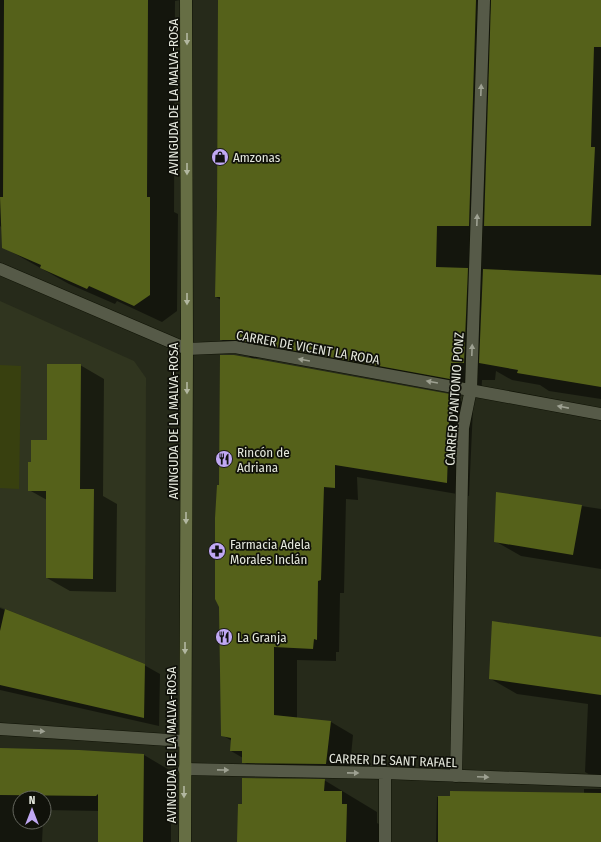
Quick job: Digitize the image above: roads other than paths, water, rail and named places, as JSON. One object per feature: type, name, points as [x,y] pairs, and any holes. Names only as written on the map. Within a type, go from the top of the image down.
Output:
[{"type":"street","name":"AVINGUDA DE LA MALVA-ROSA","points":[[185,842],[184,741],[187,349],[186,0]]},
{"type":"street","name":"CARRER D'ANTONIO PONZ","points":[[456,776],[463,428],[471,389],[484,0]]},
{"type":"street","name":"CARRER DE VICENT LA RODA","points":[[0,269],[187,349],[235,347],[601,414]]},
{"type":"street","points":[[0,729],[184,741]]},
{"type":"street","name":"CARRER DE SANT RAFAEL","points":[[184,769],[385,773],[601,782]]},
{"type":"street","points":[[385,773],[385,842]]},
{"type":"place","name":"Amzonas","points":[[220,157]]},
{"type":"place","name":"Rincón de Adriana","points":[[224,459]]},
{"type":"place","name":"Farmacia Adela Morales Inclán","points":[[217,551]]},
{"type":"place","name":"La Granja","points":[[224,637]]}]
